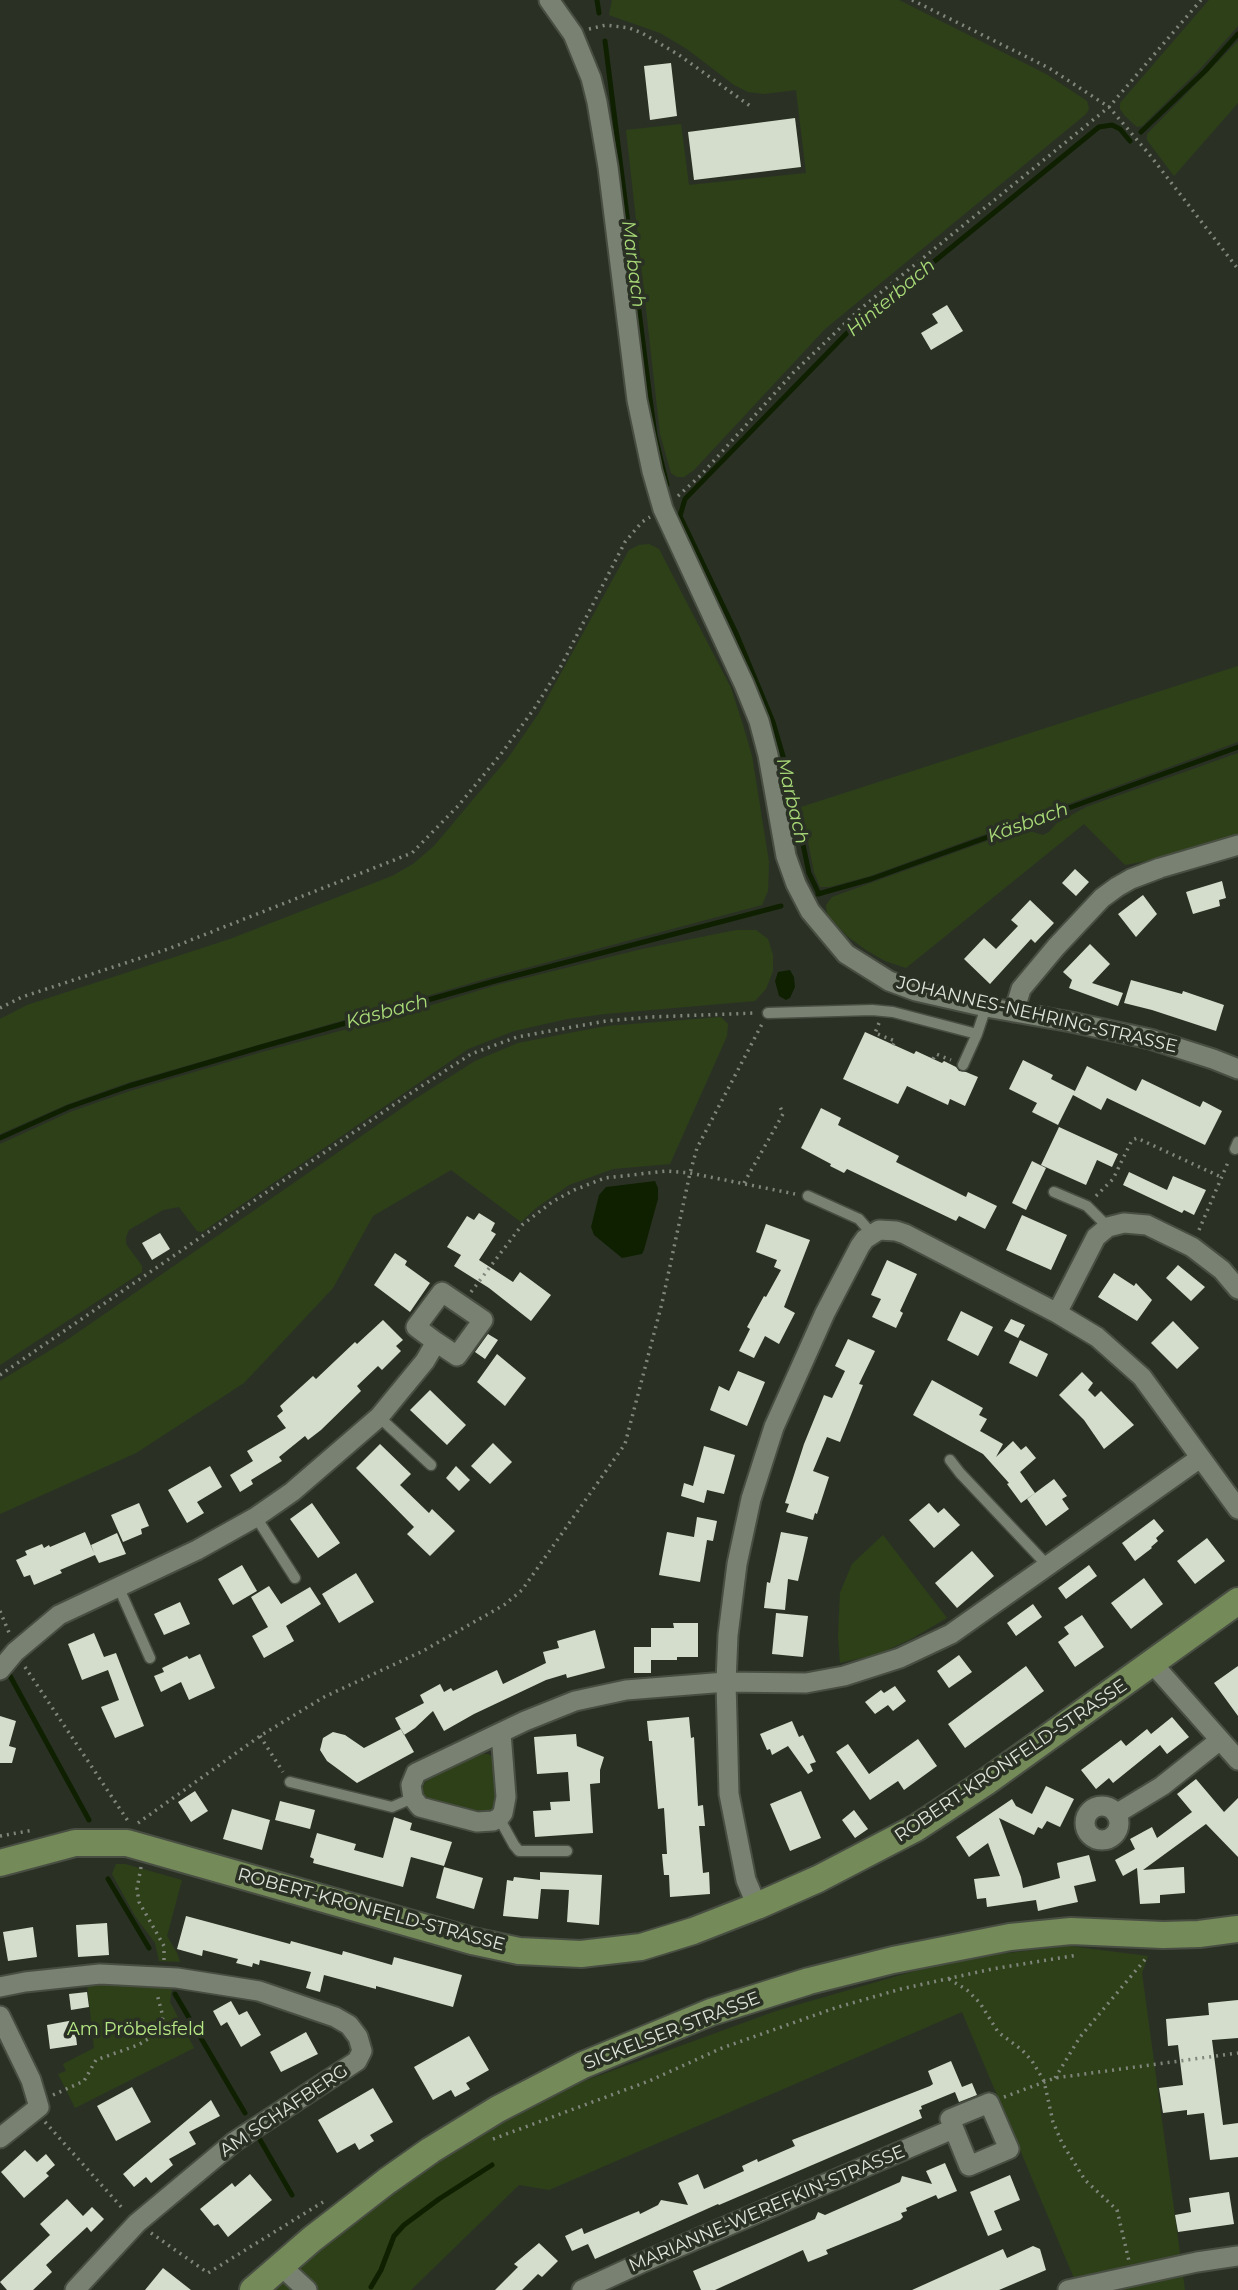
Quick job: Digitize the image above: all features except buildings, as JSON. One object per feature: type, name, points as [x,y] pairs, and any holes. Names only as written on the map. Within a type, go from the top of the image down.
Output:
[{"type":"street","name":"JOHANNES-NEHRING-STRASSE","points":[[549,0],[573,34],[591,78],[599,115],[637,400],[646,448],[663,509],[759,721],[768,755],[786,856],[810,911],[846,954],[879,976],[916,991],[1150,1039],[1238,1069]]},
{"type":"street","points":[[1014,1012],[1021,989],[1065,937],[1116,887],[1131,878],[1238,845]]},
{"type":"street","points":[[1057,1313],[1096,1237],[1108,1227],[1124,1223],[1147,1225],[1192,1247],[1222,1270],[1238,1289]]},
{"type":"street","points":[[757,1906],[746,1880],[729,1794],[726,1682],[728,1635],[737,1564],[751,1499],[774,1427],[825,1313],[860,1246],[872,1234],[879,1230],[905,1234],[1057,1313],[1097,1337],[1142,1377],[1238,1509]]},
{"type":"street","points":[[442,1292],[483,1320],[457,1356],[436,1342],[416,1327],[442,1292]]},
{"type":"street","points":[[0,1670],[13,1645],[59,1615],[197,1550],[256,1517],[292,1492],[379,1416],[425,1361],[436,1342]]},
{"type":"street","points":[[501,1733],[506,1797],[503,1813],[499,1818],[477,1822],[420,1807],[414,1798],[411,1785],[416,1773],[525,1721],[575,1701],[626,1690],[726,1682],[806,1683],[844,1676],[900,1658],[951,1634],[1200,1458]]},
{"type":"street","name":"ROBERT-KRONFELD-STRASSE","points":[[0,1863],[75,1843],[127,1843],[472,1941],[519,1951],[581,1954],[641,1947],[694,1931],[757,1906],[818,1879],[916,1828],[986,1782],[1238,1601]]},
{"type":"street","points":[[1152,1663],[1238,1760]]},
{"type":"street","points":[[1116,1814],[1162,1786],[1220,1740]]},
{"type":"street","name":"SICKELSER STRASSE","points":[[253,2290],[387,2181],[431,2150],[499,2109],[583,2065],[712,2012],[845,1972],[1010,1937],[1072,1931],[1199,1934],[1238,1929]]},
{"type":"street","name":"AM SCHAFBERG","points":[[0,1987],[100,1974],[177,1978],[259,1992],[335,2017],[349,2025],[358,2037],[362,2051],[356,2061],[234,2142],[137,2223],[75,2290]]},
{"type":"street","points":[[0,2016],[31,2080],[39,2107],[0,2138]]},
{"type":"street","points":[[953,2129],[969,2166],[1009,2149],[989,2103]]},
{"type":"street","name":"MARIANNE-WEREFKIN-STRASSE","points":[[584,2289],[953,2129],[950,2119],[989,2103]]},
{"type":"street","points":[[1068,2290],[1238,2256]]},
{"type":"street","points":[[281,2266],[307,2290]]},
{"type":"lane","points":[[963,1065],[986,1007]]},
{"type":"lane","points":[[768,1013],[894,1012],[977,1034]]},
{"type":"lane","points":[[1054,1192],[1087,1206],[1108,1227]]},
{"type":"lane","points":[[808,1196],[859,1220],[872,1234]]},
{"type":"lane","points":[[379,1416],[431,1465]]},
{"type":"lane","points":[[950,1460],[960,1474],[1047,1565]]},
{"type":"lane","points":[[256,1517],[295,1578]]},
{"type":"lane","points":[[118,1586],[150,1658]]},
{"type":"lane","points":[[289,1782],[392,1807],[414,1798]]},
{"type":"lane","points":[[499,1818],[519,1851],[567,1851]]},
{"type":"path","points":[[912,0],[1049,68],[1109,107],[1238,268]]},
{"type":"path","points":[[0,1008],[22,997],[168,949],[412,853],[458,806],[534,709],[561,666],[625,542],[642,522],[663,509],[701,475],[793,373],[840,327],[1109,107],[1201,0]]},
{"type":"path","points":[[573,34],[606,25],[642,33],[680,55],[754,108]]},
{"type":"path","points":[[884,1011],[875,1033],[895,1041],[893,1045]]},
{"type":"path","points":[[0,1375],[471,1054],[517,1037],[606,1021],[720,1013],[768,1013],[697,1149],[662,1303],[625,1444],[522,1590],[504,1605],[423,1651],[324,1697],[260,1736],[144,1818],[134,1828],[13,1645],[0,1611]]},
{"type":"path","points":[[933,1059],[936,1054],[963,1065]]},
{"type":"path","points":[[744,1183],[783,1114],[779,1104]]},
{"type":"path","points":[[1087,1206],[1113,1179],[1132,1140],[1137,1138],[1221,1178]]},
{"type":"path","points":[[1196,1235],[1236,1145]]},
{"type":"path","points":[[461,1305],[522,1225],[552,1202],[592,1182],[616,1176],[666,1171],[690,1172],[808,1196]]},
{"type":"path","points":[[260,1736],[289,1782]]},
{"type":"path","points":[[142,1865],[137,1894],[141,1909],[164,1946],[163,1963]]},
{"type":"path","points":[[485,2142],[649,2081],[722,2048],[835,2008],[948,1979],[1036,1960],[1079,1954]]},
{"type":"path","points":[[1134,1956],[1160,1956]]},
{"type":"path","points":[[1055,2077],[1080,2037],[1148,1956]]},
{"type":"path","points":[[948,1979],[967,1990],[998,2032],[1022,2050],[1044,2081],[1053,2122],[1062,2143],[1085,2180],[1117,2210],[1133,2275]]},
{"type":"path","points":[[56,2092],[84,2081],[96,2060],[138,2045],[155,2035],[163,2017],[156,1990]]},
{"type":"path","points":[[989,2103],[1055,2077],[1238,2053]]},
{"type":"path","points":[[43,2120],[131,2217]]},
{"type":"path","points":[[144,2227],[208,2273],[320,2202]]},
{"type":"green space","points":[[612,0],[899,0],[1046,74],[1087,101],[1089,109],[825,329],[694,470],[684,477],[677,477],[671,473],[660,434],[626,130],[681,124],[689,185],[806,173],[796,90],[764,94],[748,92],[660,33],[609,15]]},
{"type":"green space","points":[[1209,0],[1238,0],[1238,26],[1201,68],[1142,126],[1137,127],[1120,109],[1120,103]]},
{"type":"green space","points":[[1238,41],[1238,103],[1174,176],[1147,140],[1147,134]]},
{"type":"green space","points":[[649,544],[659,549],[731,688],[743,725],[752,756],[769,862],[768,891],[762,905],[492,977],[127,1083],[68,1104],[0,1134],[0,1019],[27,1005],[230,939],[392,876],[413,864],[434,846],[508,758],[539,713],[629,550]]},
{"type":"green space","points":[[1238,666],[1238,742],[870,876],[820,887],[814,872],[801,807]]},
{"type":"green space","points":[[1238,753],[1238,835],[1157,859],[1125,865],[1084,824],[906,968],[885,961],[866,950],[847,936],[827,914],[826,905],[832,897],[1015,831],[1026,830],[1043,835],[1057,823],[1086,807]]},
{"type":"green space","points":[[736,930],[756,930],[768,939],[773,955],[773,971],[766,989],[755,1001],[567,1019],[514,1031],[468,1049],[202,1232],[197,1231],[179,1207],[163,1210],[129,1230],[126,1244],[142,1266],[142,1272],[0,1365],[0,1144],[70,1112],[130,1091],[262,1052],[497,985],[642,949]]},
{"type":"green space","points":[[721,1017],[728,1024],[727,1036],[670,1164],[613,1169],[569,1185],[521,1222],[451,1170],[373,1216],[333,1288],[244,1383],[136,1453],[0,1514],[0,1381],[67,1340],[415,1099],[475,1061],[518,1043],[607,1026]]},
{"type":"green space","points":[[883,1535],[947,1618],[879,1654],[840,1663],[840,1593],[852,1564]]},
{"type":"green space","points":[[478,1754],[488,1754],[494,1758],[500,1804],[487,1816],[434,1806],[424,1794],[426,1781]]},
{"type":"green space","points":[[116,1864],[125,1864],[182,1880],[167,1936],[180,1962],[159,1961],[155,1943],[135,1916],[112,1874]]},
{"type":"green space","points":[[1069,1946],[1148,1956],[1142,1973],[1185,2290],[1079,2290],[962,2012],[549,2190],[519,2185],[411,2290],[267,2290],[316,2243],[513,2107],[776,2011],[956,1959]]},
{"type":"green space","name":"Am Pröbelsfeld","points":[[87,1983],[172,1986],[170,2002],[194,2048],[75,2108],[58,2074],[66,2071],[63,2064],[94,2048]]},
{"type":"shaded area","points":[[790,970],[795,987],[790,998],[786,1000],[779,996],[775,981],[778,972]]},
{"type":"shaded area","points":[[655,1181],[658,1199],[644,1250],[642,1254],[622,1258],[594,1235],[591,1227],[599,1195],[606,1187]]},
{"type":"waterway","name":"Marbach","points":[[597,0],[599,13]]},
{"type":"waterway","name":"Hinterbach","points":[[1141,132],[1205,71],[1238,34]]},
{"type":"waterway","name":"Marbach","points":[[605,41],[655,435],[667,485]]},
{"type":"waterway","name":"Hinterbach","points":[[819,894],[809,873],[788,773],[773,722],[736,633],[680,516],[685,499],[849,331],[1099,127],[1112,125],[1120,129],[1130,141]]},
{"type":"waterway","name":"Käsbach","points":[[818,894],[871,879],[1238,747]]},
{"type":"waterway","name":"Käsbach","points":[[0,1138],[69,1107],[129,1086],[495,981],[781,906]]},
{"type":"waterway","points":[[9,1674],[89,1820]]},
{"type":"waterway","points":[[108,1879],[149,1948]]},
{"type":"waterway","points":[[175,1994],[245,2113]]},
{"type":"waterway","points":[[259,2138],[292,2195]]},
{"type":"waterway","points":[[371,2287],[381,2270],[394,2236],[404,2225],[492,2165]]}]
